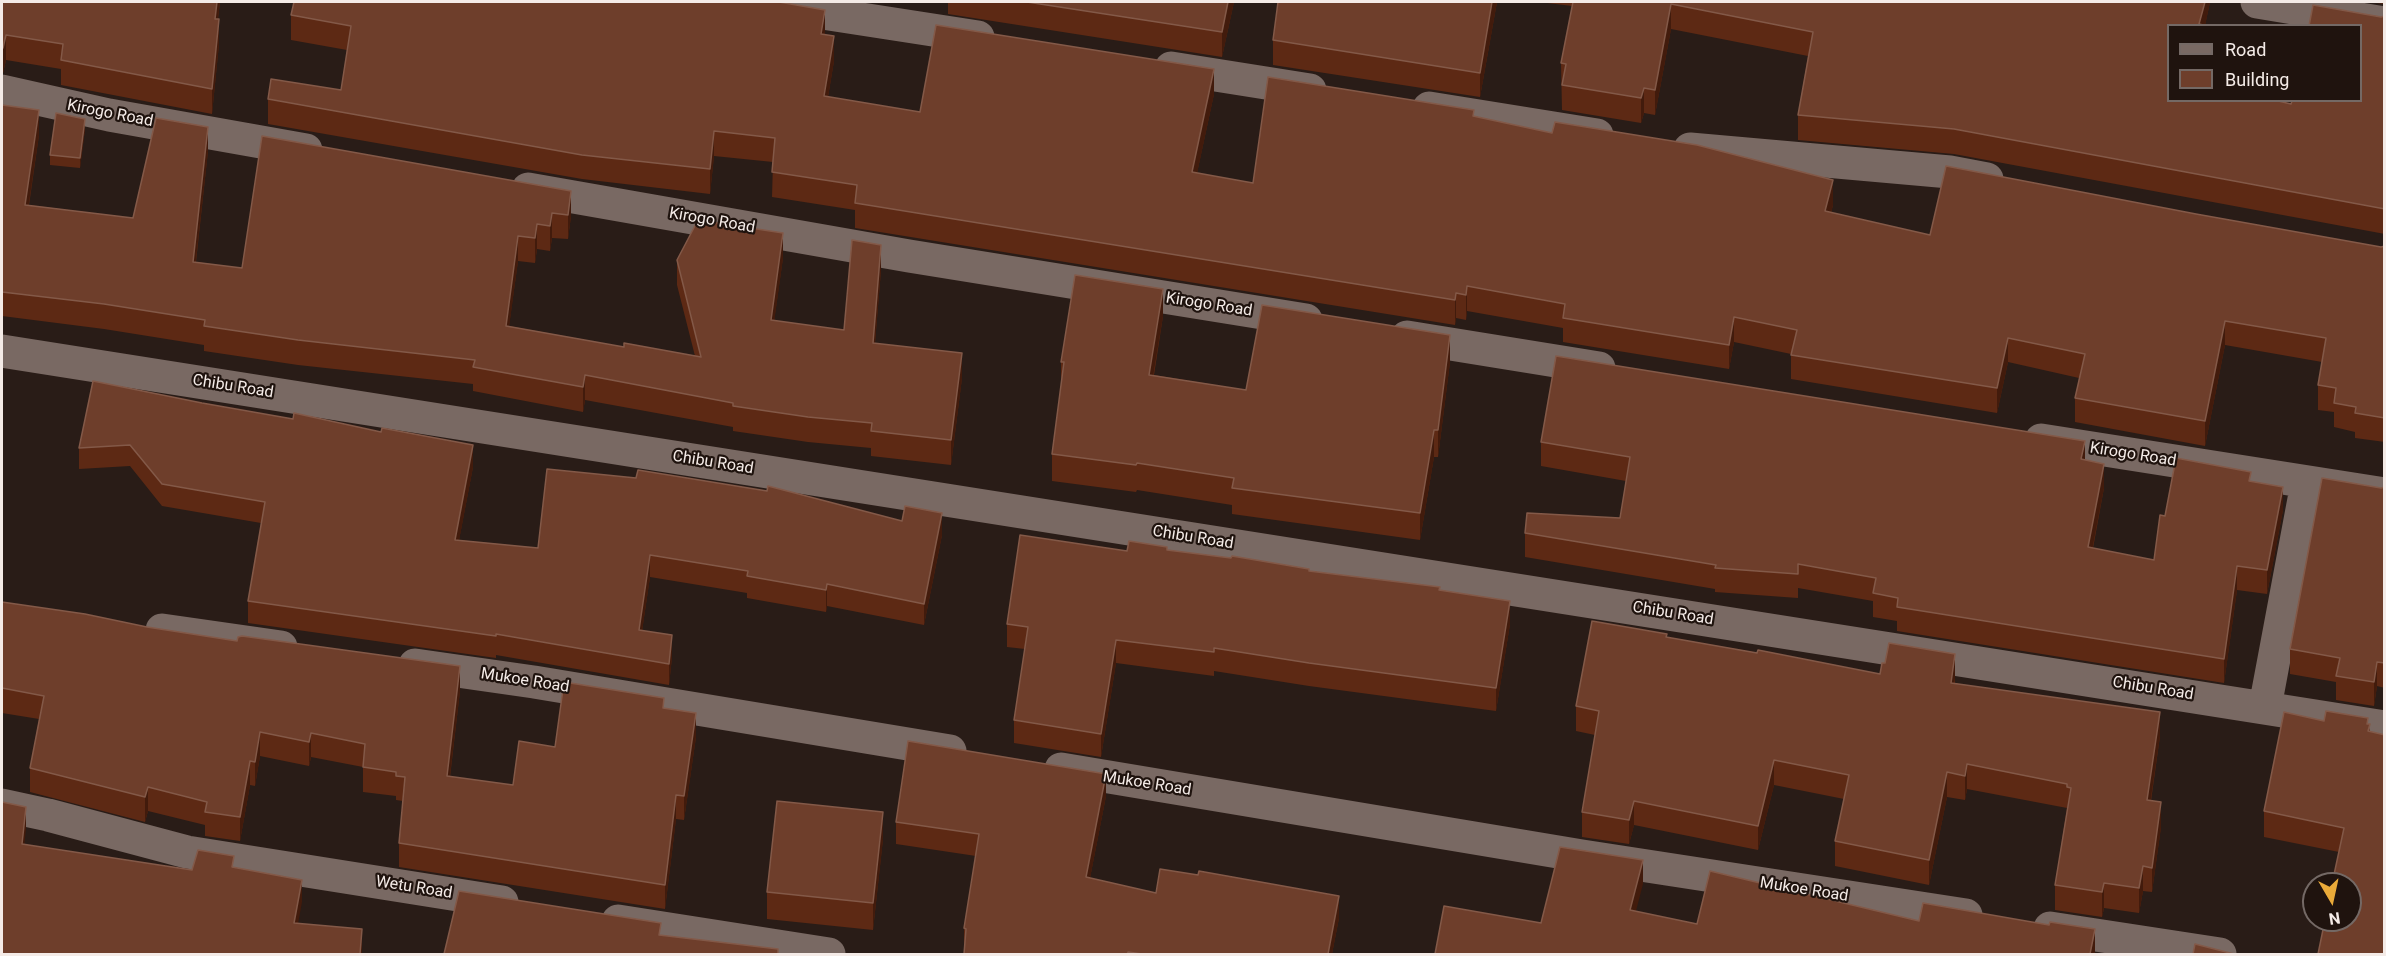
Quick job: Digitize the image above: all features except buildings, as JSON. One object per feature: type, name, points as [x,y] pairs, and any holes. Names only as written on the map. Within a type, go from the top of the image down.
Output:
[{"type":"street","points":[[751,2],[1011,42]]},
{"type":"street","points":[[2257,2],[2385,23]]},
{"type":"street","points":[[1141,63],[1342,95]]},
{"type":"street","name":"Kirogo Road","points":[[2,91],[109,115],[332,154]]},
{"type":"street","points":[[1401,104],[1625,139]]},
{"type":"street","points":[[1661,145],[1708,152],[1950,172],[2018,185]]},
{"type":"street","name":"Kirogo Road","points":[[497,184],[909,256],[1332,325]]},
{"type":"street","points":[[1379,332],[1626,372]]},
{"type":"street","name":"Chibu Road","points":[[2,351],[2385,727]]},
{"type":"street","name":"Kirogo Road","points":[[2014,435],[2385,494]]},
{"type":"street","points":[[2265,707],[2307,483]]},
{"type":"street","points":[[132,626],[309,651]]},
{"type":"street","name":"Mukoe Road","points":[[380,660],[534,682],[982,756]]},
{"type":"street","name":"Mukoe Road","points":[[1029,764],[1594,858],[2220,954]]},
{"type":"street","name":"Wetu Road","points":[[2,805],[187,852],[526,906]]},
{"type":"street","points":[[584,915],[829,954]]}]
